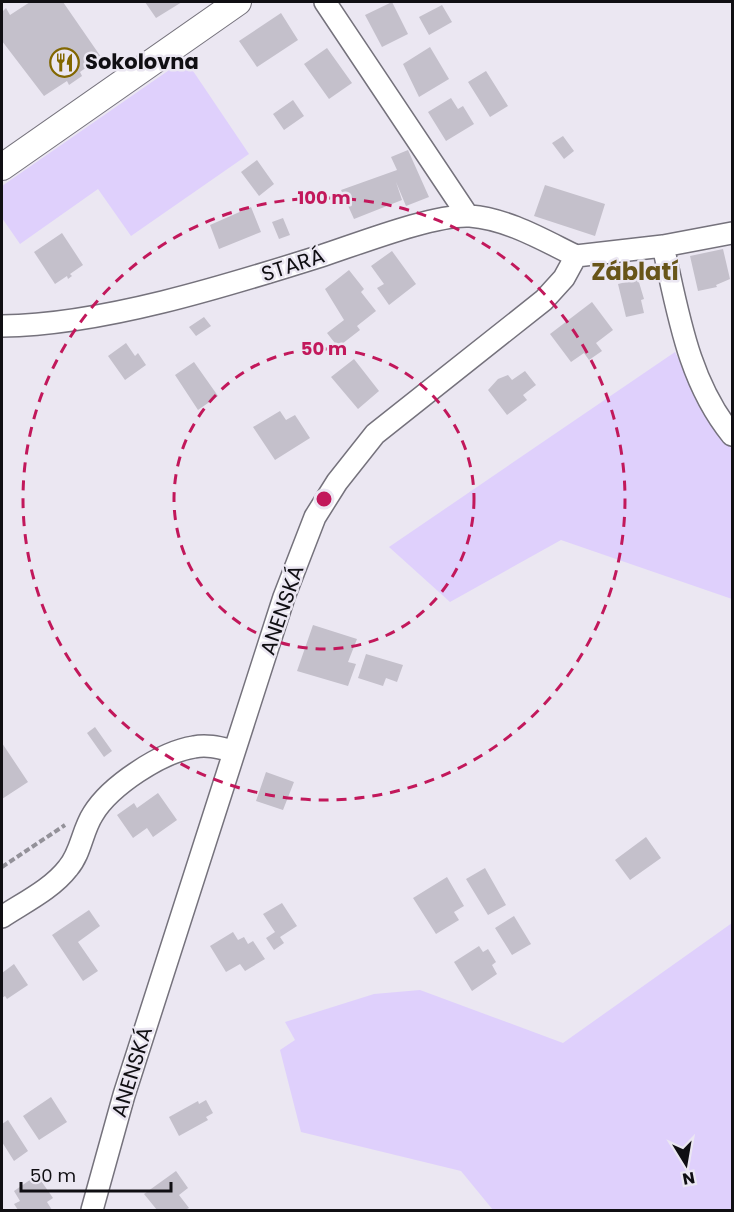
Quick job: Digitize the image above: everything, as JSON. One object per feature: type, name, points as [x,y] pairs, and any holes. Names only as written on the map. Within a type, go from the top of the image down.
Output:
[{"type":"main road","points":[[2,167],[238,2]]},
{"type":"street","points":[[325,2],[468,216]]},
{"type":"street","name":"STARÁ","points":[[2,326],[77,319],[144,305],[254,277],[414,227],[468,216],[512,226],[576,256]]},
{"type":"street","points":[[576,256],[663,246],[732,233]]},
{"type":"street","points":[[663,246],[685,341],[697,376],[732,435]]},
{"type":"street","name":"ANENSKÁ","points":[[92,1210],[124,1095],[234,751],[284,597],[315,518],[337,482],[375,434],[544,300],[564,278],[576,256]]},
{"type":"street","points":[[2,917],[67,870],[75,858],[92,815],[105,798],[154,762],[173,752],[196,746],[234,751]]},
{"type":"path","points":[[2,867],[68,824]]},
{"type":"shaded area","points":[[185,59],[249,154],[131,236],[98,189],[20,244],[2,218],[2,186]]},
{"type":"shaded area","points":[[675,352],[718,434],[732,449],[732,599],[561,540],[450,602],[389,547]]},
{"type":"shaded area","points":[[732,923],[732,1210],[493,1210],[461,1171],[301,1132],[280,1050],[295,1040],[285,1022],[374,994],[420,990],[563,1043]]},
{"type":"building","points":[[30,2],[63,2],[101,57],[80,72],[82,76],[69,85],[67,81],[44,96],[2,41],[2,12],[6,8],[10,15]]},
{"type":"building","points":[[145,2],[182,2],[156,18]]},
{"type":"building","points":[[392,2],[408,34],[382,47],[365,15]]},
{"type":"building","points":[[442,5],[452,22],[429,35],[419,17]]},
{"type":"building","points":[[281,13],[298,40],[257,67],[239,41]]},
{"type":"building","points":[[430,47],[449,79],[419,97],[403,64]]},
{"type":"building","points":[[327,48],[352,83],[329,99],[304,64]]},
{"type":"building","points":[[486,71],[508,106],[490,117],[468,82]]},
{"type":"building","points":[[451,98],[458,109],[463,106],[474,124],[446,141],[428,112]]},
{"type":"building","points":[[293,100],[304,116],[284,130],[273,114]]},
{"type":"building","points":[[563,136],[574,151],[564,159],[552,143]]},
{"type":"building","points":[[408,150],[429,197],[406,206],[396,182],[402,200],[354,219],[341,190],[397,170],[391,157]]},
{"type":"building","points":[[257,160],[274,184],[259,196],[241,172]]},
{"type":"building","points":[[545,185],[605,204],[595,236],[534,216]]},
{"type":"building","points":[[251,207],[261,232],[219,249],[210,225]]},
{"type":"building","points":[[283,218],[290,235],[279,239],[272,222]]},
{"type":"building","points":[[62,233],[83,265],[70,274],[72,276],[68,279],[67,276],[55,284],[34,252]]},
{"type":"building","points":[[723,249],[730,279],[716,285],[717,287],[698,291],[690,256]]},
{"type":"building","points":[[392,251],[416,284],[389,305],[377,288],[384,284],[371,266]]},
{"type":"building","points":[[349,270],[364,289],[361,292],[376,311],[357,326],[360,330],[338,347],[327,333],[344,320],[325,289]]},
{"type":"building","points":[[638,279],[644,299],[641,300],[644,313],[626,317],[618,284]]},
{"type":"building","points":[[592,302],[613,330],[596,343],[602,351],[589,360],[584,353],[571,362],[550,334]]},
{"type":"building","points":[[204,317],[211,326],[196,336],[189,327]]},
{"type":"building","points":[[126,343],[135,356],[138,353],[146,365],[125,380],[108,356]]},
{"type":"building","points":[[354,359],[379,391],[358,409],[331,377]]},
{"type":"building","points":[[194,362],[218,396],[198,410],[175,375]]},
{"type":"building","points":[[525,371],[536,385],[523,395],[527,400],[507,415],[488,390],[498,379],[508,375],[512,380]]},
{"type":"building","points":[[280,411],[286,420],[295,415],[310,438],[275,460],[253,427]]},
{"type":"building","points":[[313,625],[357,639],[348,662],[356,664],[348,686],[297,671]]},
{"type":"building","points":[[366,654],[403,665],[397,682],[386,678],[383,686],[358,678]]},
{"type":"building","points":[[95,727],[112,751],[104,757],[87,733]]},
{"type":"building","points":[[2,743],[28,782],[2,799]]},
{"type":"building","points":[[266,772],[294,782],[283,810],[256,801]]},
{"type":"building","points":[[158,793],[177,820],[153,837],[147,828],[133,838],[117,815],[134,803],[137,808]]},
{"type":"building","points":[[646,837],[661,858],[630,880],[615,860]]},
{"type":"building","points":[[485,868],[506,905],[488,915],[466,879]]},
{"type":"building","points":[[447,877],[464,906],[454,912],[459,920],[436,934],[413,898]]},
{"type":"building","points":[[282,903],[297,926],[280,937],[284,943],[274,950],[266,938],[275,932],[263,914]]},
{"type":"building","points":[[89,910],[100,926],[78,942],[98,971],[83,981],[52,935]]},
{"type":"building","points":[[514,916],[531,944],[512,955],[495,928]]},
{"type":"building","points":[[233,932],[238,940],[244,937],[248,944],[253,941],[265,959],[245,971],[240,964],[226,972],[210,946]]},
{"type":"building","points":[[479,946],[483,952],[488,949],[496,962],[492,965],[497,974],[472,991],[454,962]]},
{"type":"building","points":[[14,964],[28,985],[7,999],[5,996],[2,998],[2,973]]},
{"type":"building","points":[[51,1097],[67,1122],[39,1140],[23,1116]]},
{"type":"building","points":[[206,1100],[213,1113],[206,1117],[208,1120],[179,1136],[169,1117],[198,1101],[199,1104]]},
{"type":"building","points":[[8,1120],[28,1151],[14,1161],[2,1142],[2,1124]]},
{"type":"building","points":[[176,1171],[188,1188],[179,1195],[189,1208],[157,1210],[144,1194]]},
{"type":"building","points":[[37,1175],[53,1198],[47,1202],[52,1210],[18,1210],[14,1204],[20,1201],[14,1191]]},
{"type":"place","name":"Sokolovna","points":[[64,62]]},
{"type":"district","name":"Záblatí","points":[[635,272]]}]
